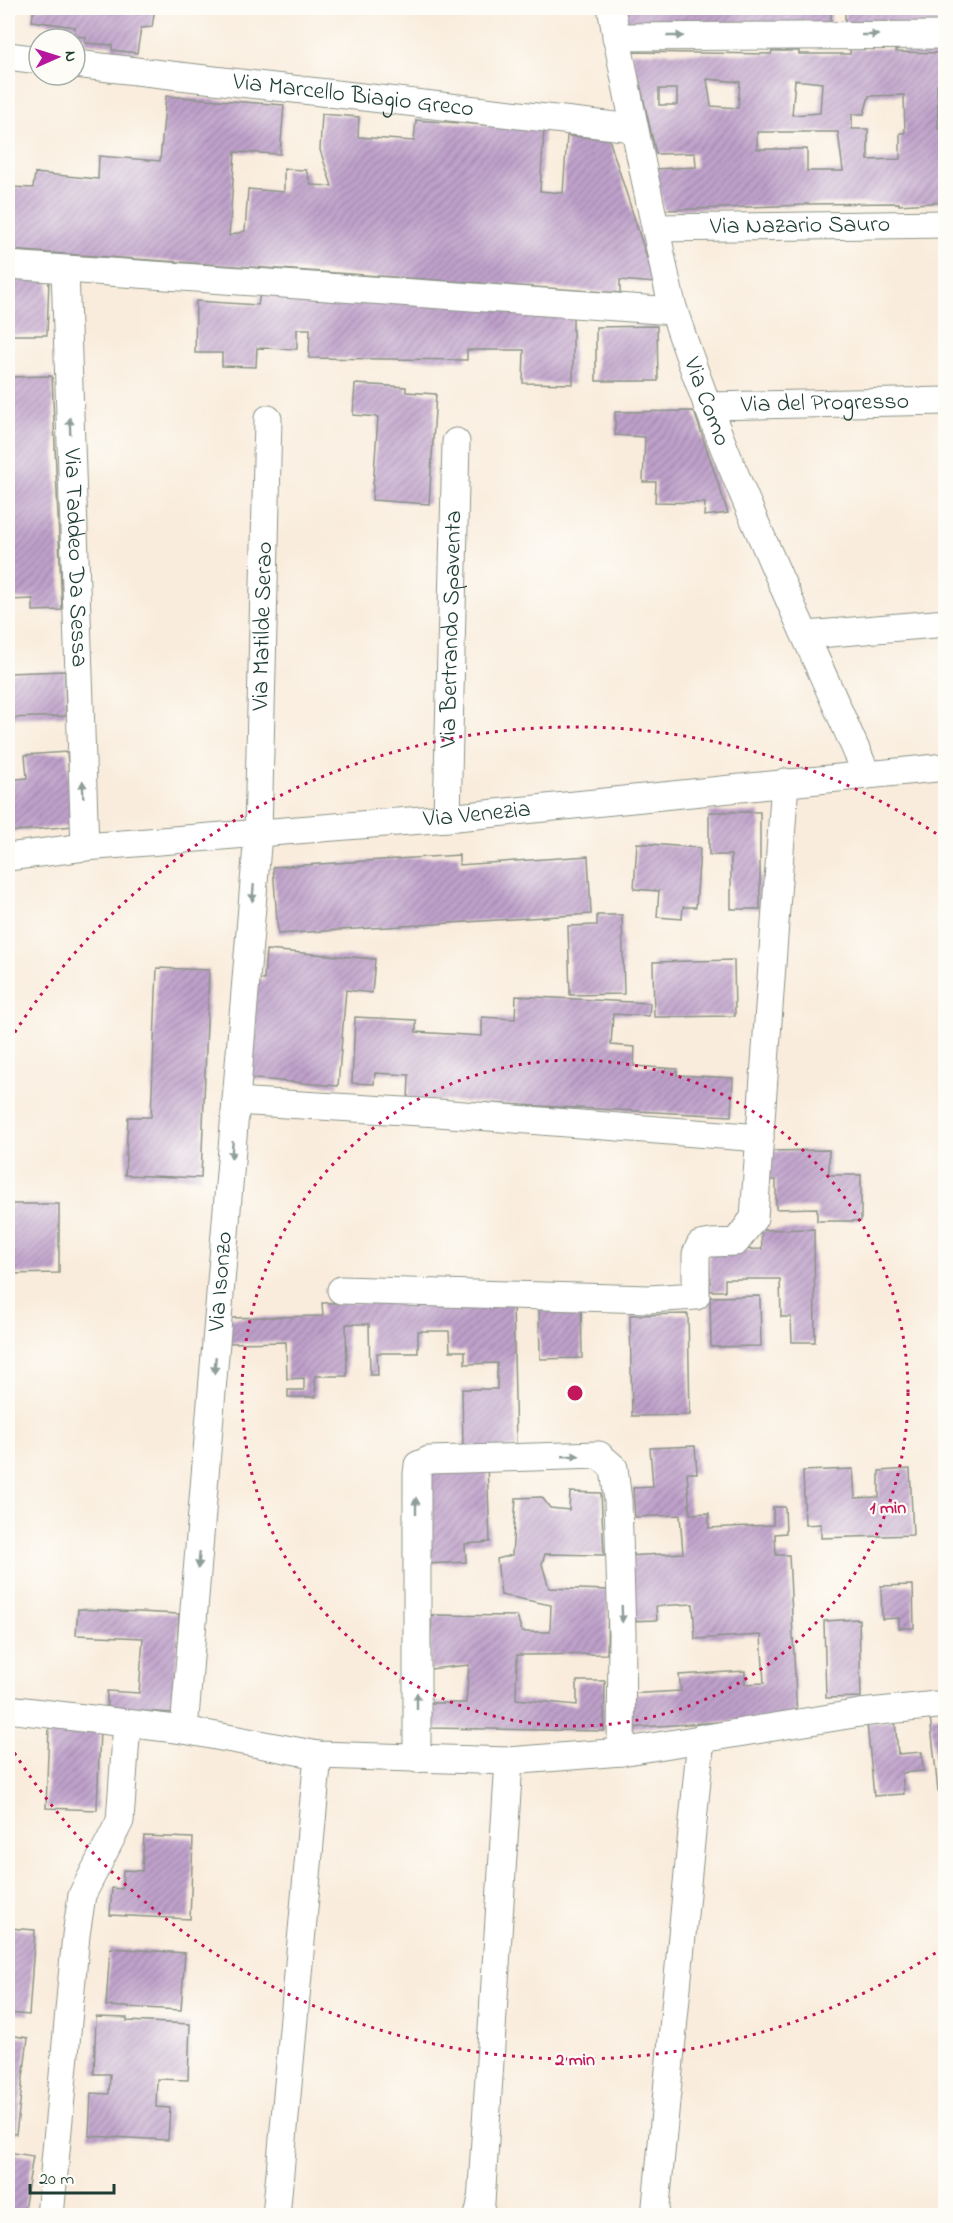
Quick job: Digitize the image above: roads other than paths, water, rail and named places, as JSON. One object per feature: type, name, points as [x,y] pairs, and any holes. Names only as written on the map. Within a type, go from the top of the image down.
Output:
[{"type":"street","name":"Via Como","points":[[610,8],[633,128],[674,311],[706,406],[777,576],[807,635],[867,775]]},
{"type":"street","points":[[616,37],[945,35]]},
{"type":"street","points":[[8,56],[27,58]]},
{"type":"street","name":"Via Marcello Biagio Greco","points":[[87,65],[633,128]]},
{"type":"street","name":"Via Nazario Sauro","points":[[656,228],[945,224]]},
{"type":"street","points":[[8,265],[674,311]]},
{"type":"street","name":"Via Taddeo Da Sessa","points":[[65,270],[85,847]]},
{"type":"street","name":"Via del Progresso","points":[[706,406],[945,401]]},
{"type":"street","name":"Via Matilde Serao","points":[[258,834],[268,418]]},
{"type":"street","name":"Via Bertrando Spaventa","points":[[447,818],[456,442]]},
{"type":"street","points":[[807,635],[945,623]]},
{"type":"street","name":"Via Venezia","points":[[8,856],[85,847],[447,818],[945,767]]},
{"type":"street","points":[[341,1290],[649,1299],[696,1296],[696,1254],[700,1245],[736,1242],[754,1218],[785,782]]},
{"type":"street","name":"Via Isonzo","points":[[184,1730],[258,834]]},
{"type":"street","points":[[236,1101],[450,1114],[760,1138]]},
{"type":"street","points":[[417,1759],[417,1474],[418,1465],[429,1460],[599,1455],[614,1468],[618,1501],[622,1633],[621,1752]]},
{"type":"street","points":[[8,1709],[184,1730],[318,1755],[509,1761],[621,1752],[860,1713],[945,1704]]},
{"type":"street","points":[[50,2216],[76,1935],[82,1895],[120,1821],[127,1723]]},
{"type":"street","points":[[655,2216],[701,1738]]},
{"type":"street","points":[[276,2216],[318,1755]]},
{"type":"street","points":[[478,2216],[482,2191],[509,1761]]}]
